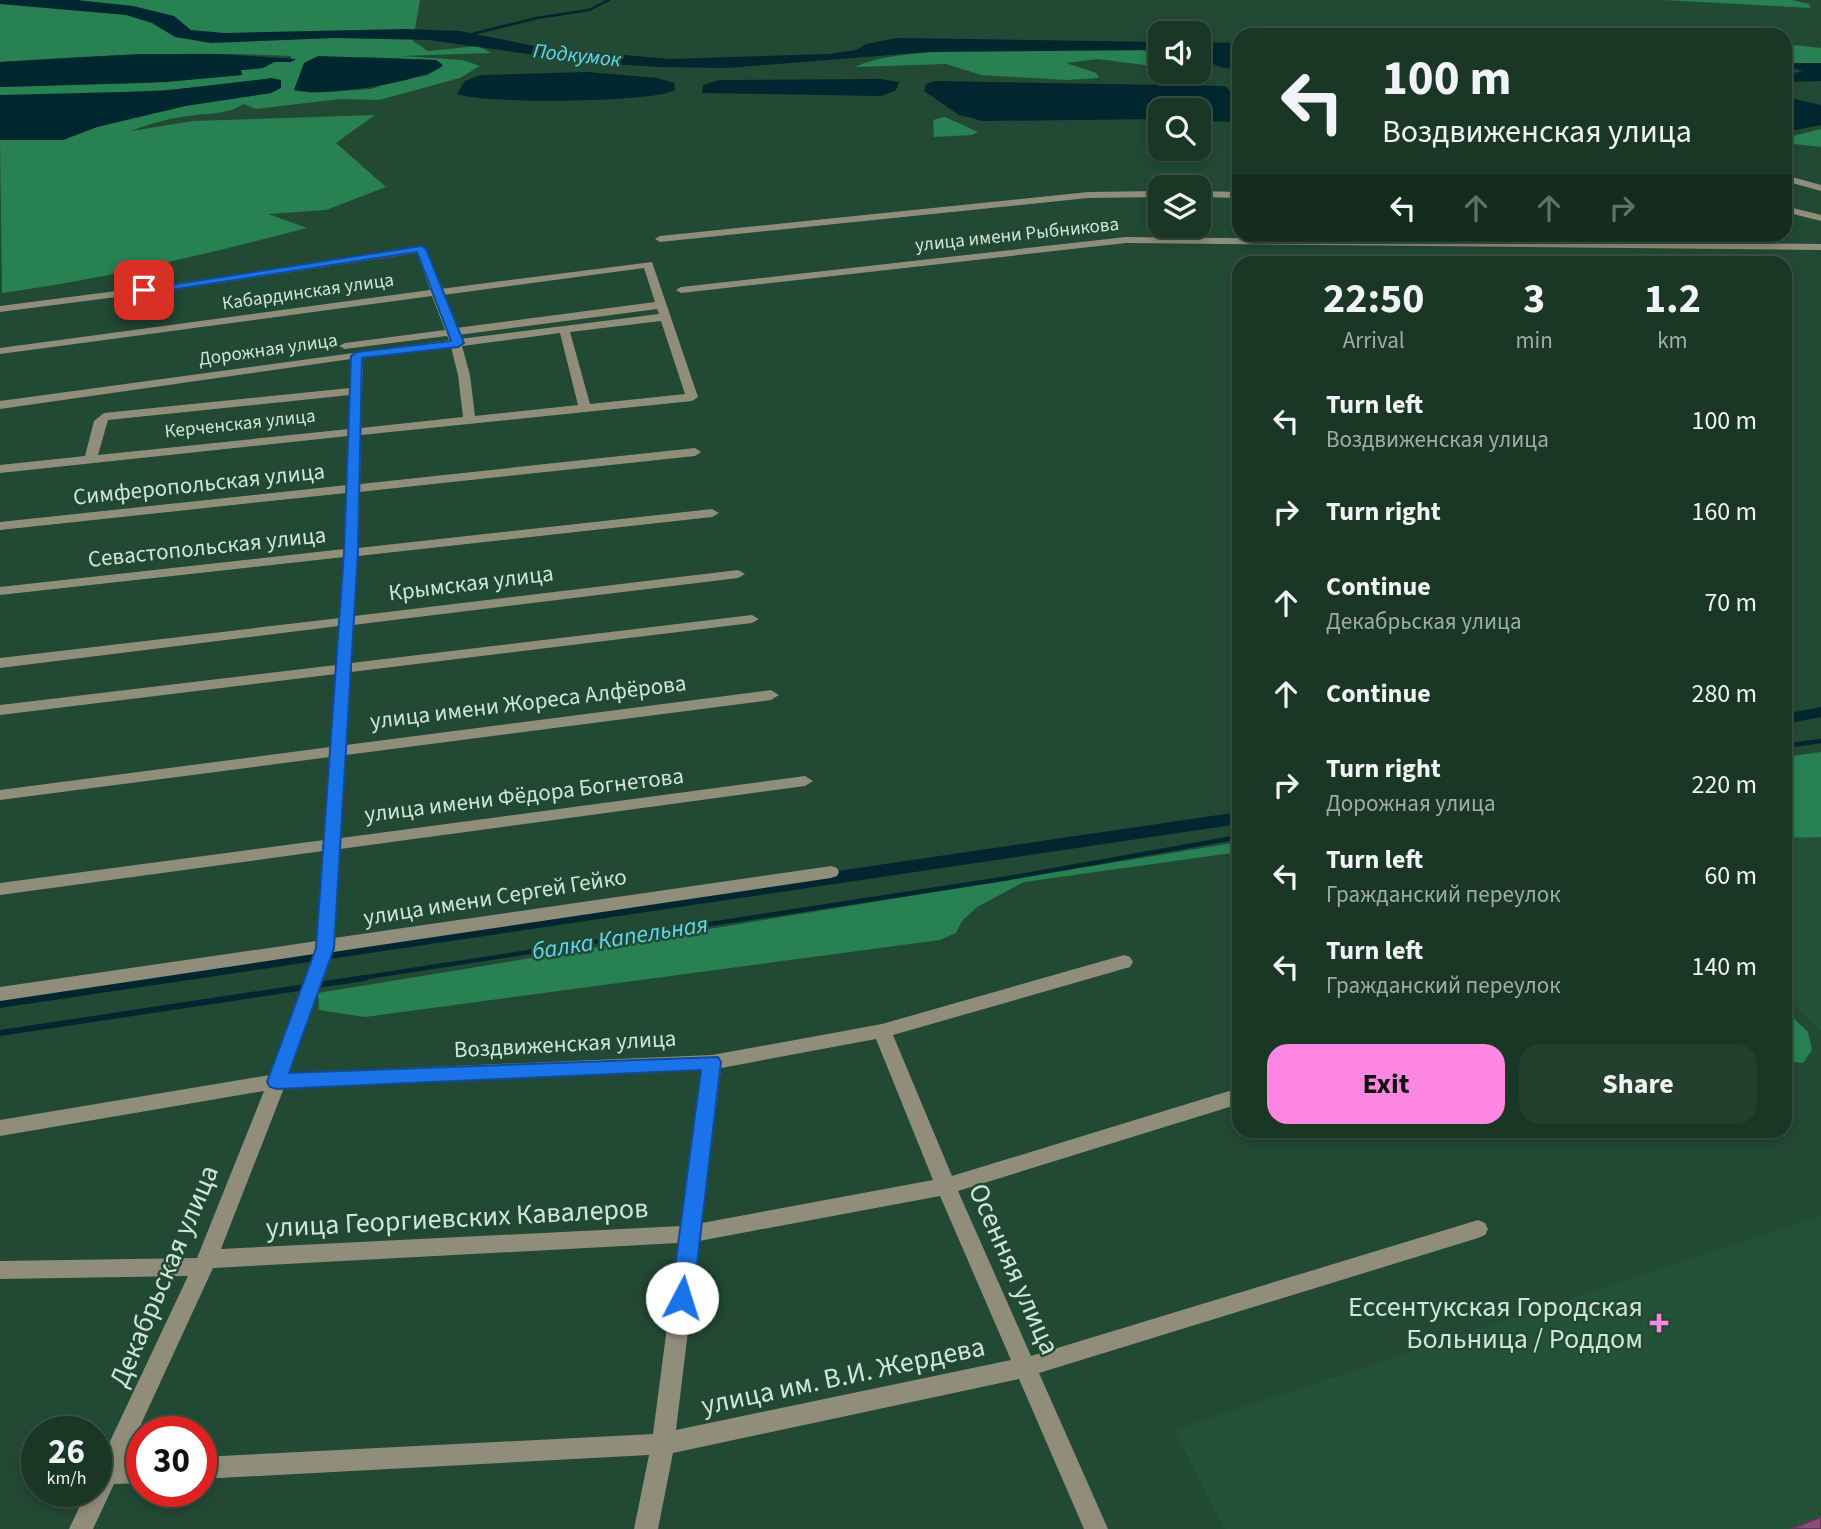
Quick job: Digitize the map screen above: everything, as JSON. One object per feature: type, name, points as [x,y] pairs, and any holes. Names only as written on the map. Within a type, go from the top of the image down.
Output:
[{"type":"street","points":[[1792,180],[1821,188]]},
{"type":"street","points":[[660,239],[1088,195],[1148,194]]},
{"type":"street","points":[[1211,194],[1232,195]]},
{"type":"street","points":[[1792,210],[1821,218]]},
{"type":"street","name":"улица имени Рыбникова","points":[[681,290],[1126,240],[1232,241]]},
{"type":"street","name":"улица имени Рыбникова","points":[[1325,242],[1821,247]]},
{"type":"street","points":[[0,309],[194,284],[421,249],[455,337],[470,394],[469,420]]},
{"type":"street","name":"Кабардинская улица","points":[[0,351],[648,264],[692,397]]},
{"type":"street","name":"Дорожная улица","points":[[0,405],[357,356],[455,337],[564,329],[663,311]]},
{"type":"street","name":"Дорожная улица","points":[[0,396],[663,311]]},
{"type":"street","points":[[564,329],[585,408]]},
{"type":"street","points":[[325,948],[351,552],[357,356]]},
{"type":"street","points":[[90,459],[100,421],[104,417],[357,391]]},
{"type":"street","name":"Керченская улица","points":[[0,469],[692,397]]},
{"type":"street","name":"Симферопольская улица","points":[[0,526],[695,452]]},
{"type":"street","name":"Севастопольская улица","points":[[0,591],[712,513]]},
{"type":"street","name":"Крымская улица","points":[[0,663],[738,574]]},
{"type":"street","points":[[0,710],[752,619]]},
{"type":"street","name":"улица имени Жореса Алфёрова","points":[[0,794],[771,695]]},
{"type":"street","name":"улица имени Фёдора Богнетова","points":[[0,889],[805,781]]},
{"type":"street","name":"улица имени Сергей Гейко","points":[[0,994],[831,872]]},
{"type":"street","name":"Декабрьская улица","points":[[112,1466],[205,1263],[277,1082],[325,948]]},
{"type":"street","name":"Воздвиженская улица","points":[[0,1128],[277,1082],[712,1062],[882,1031],[1124,962]]},
{"type":"street","name":"Осенняя улица","points":[[882,1031],[946,1186],[1096,1529]]},
{"type":"street","points":[[646,1529],[663,1444],[712,1062]]},
{"type":"street","name":"улица Георгиевских Кавалеров","points":[[0,1270],[205,1263],[688,1234],[946,1186],[1232,1098]]},
{"type":"street","name":"улица им. В.И. Жердева","points":[[217,1467],[663,1444],[1027,1367],[1478,1229]]},
{"type":"street","name":"Декабрьская улица","points":[[81,1529],[92,1507]]},
{"type":"shaded area","points":[[0,0],[420,0],[413,41],[428,51],[478,46],[491,53],[401,56],[463,60],[480,66],[460,78],[379,100],[340,99],[256,109],[244,104],[226,111],[171,119],[131,131],[193,121],[375,115],[336,143],[386,187],[326,210],[268,214],[307,228],[117,273],[2,293],[0,140],[63,140],[97,127],[185,106],[271,93],[281,87],[281,80],[61,95],[0,95],[0,87],[148,83],[242,75],[241,70],[263,68],[274,62],[291,62],[291,56],[145,55],[0,62]],"holes":[[[365,57],[436,60],[443,66],[426,76],[405,78],[371,89],[308,93]]]},
{"type":"shaded area","points":[[1663,0],[1792,0],[1809,4],[1811,8]]},
{"type":"shaded area","points":[[1792,45],[1821,48],[1821,63],[1792,63]]},
{"type":"shaded area","points":[[1037,49],[1148,51],[1148,65],[1098,59],[1066,63],[1096,73],[1099,78],[1066,80],[981,75],[946,64],[856,67],[877,59],[909,54]]},
{"type":"shaded area","points":[[945,117],[978,132],[972,135],[934,137],[933,120]]},
{"type":"shaded area","points":[[1821,129],[1821,147],[1792,144],[1792,136]]},
{"type":"shaded area","points":[[1821,752],[1821,837],[1792,838],[1792,756]]},
{"type":"shaded area","points":[[1821,831],[1821,1031],[1792,1003],[1792,840]]},
{"type":"shaded area","points":[[1232,843],[1232,853],[1024,882],[977,907],[962,921],[956,933],[940,940],[365,1017],[319,1010],[318,993]]},
{"type":"shaded area","points":[[1792,1017],[1808,1032],[1812,1050],[1803,1063],[1792,1062]]},
{"type":"shaded area","name":"Ессентукская Городская Больница / Роддом","points":[[1821,1216],[1821,1529],[1225,1529],[1174,1430]]},
{"type":"water","name":"Подкумок","points":[[0,0],[77,0],[133,6],[174,16],[191,30],[224,33],[406,29],[460,31],[544,48],[670,59],[829,54],[856,50],[866,44],[897,38],[1148,42],[1148,50],[928,52],[728,68],[659,67],[592,63],[429,40],[336,38],[211,43],[175,37],[152,23],[126,15],[0,4]]},
{"type":"water","points":[[1211,42],[1232,43],[1232,69],[1213,64]]},
{"type":"water","points":[[141,54],[219,54],[296,59],[291,62],[274,62],[263,68],[241,70],[242,75],[166,82],[0,87],[0,62]]},
{"type":"water","points":[[318,56],[436,60],[443,65],[416,77],[372,87],[325,92],[294,90],[304,63]]},
{"type":"water","points":[[1792,63],[1821,63],[1821,81],[1792,82],[1792,73],[1803,71],[1792,68]]},
{"type":"water","points":[[587,72],[657,78],[674,83],[675,90],[635,98],[567,101],[499,99],[457,94],[465,81],[481,75]]},
{"type":"water","points":[[272,78],[281,80],[281,88],[271,93],[185,106],[97,127],[63,140],[0,140],[0,95],[162,91]]},
{"type":"water","points":[[880,79],[899,82],[896,90],[882,96],[702,93],[703,85],[719,80]]},
{"type":"water","points":[[935,81],[1224,86],[1232,94],[1232,122],[1211,121],[1211,98],[1148,98],[1148,119],[983,121],[959,115],[924,91],[926,84]]},
{"type":"water","points":[[1792,99],[1821,105],[1821,125],[1792,131]]},
{"type":"building","points":[[1821,1517],[1821,1529],[1791,1529]]},
{"type":"waterway","points":[[472,34],[537,18],[589,10],[609,0]]},
{"type":"waterway","points":[[1792,718],[1821,712]]},
{"type":"waterway","name":"балка Капельная","points":[[1792,745],[1821,741]]},
{"type":"waterway","points":[[0,1001],[1232,819]]},
{"type":"waterway","name":"балка Капельная","points":[[354,979],[1003,879],[1232,838]]},
{"type":"waterway","name":"балка Капельная","points":[[317,985],[365,978]]},
{"type":"waterway","name":"балка Капельная","points":[[0,1033],[305,987]]},
{"type":"place","name":"Ессентукская Городская Больница / Роддом","points":[[1659,1323]]},
{"type":"route","points":[[144,290],[421,249],[429,277],[458,343],[357,356],[351,552],[325,948],[277,1082],[712,1062],[688,1234],[682,1298]]}]
